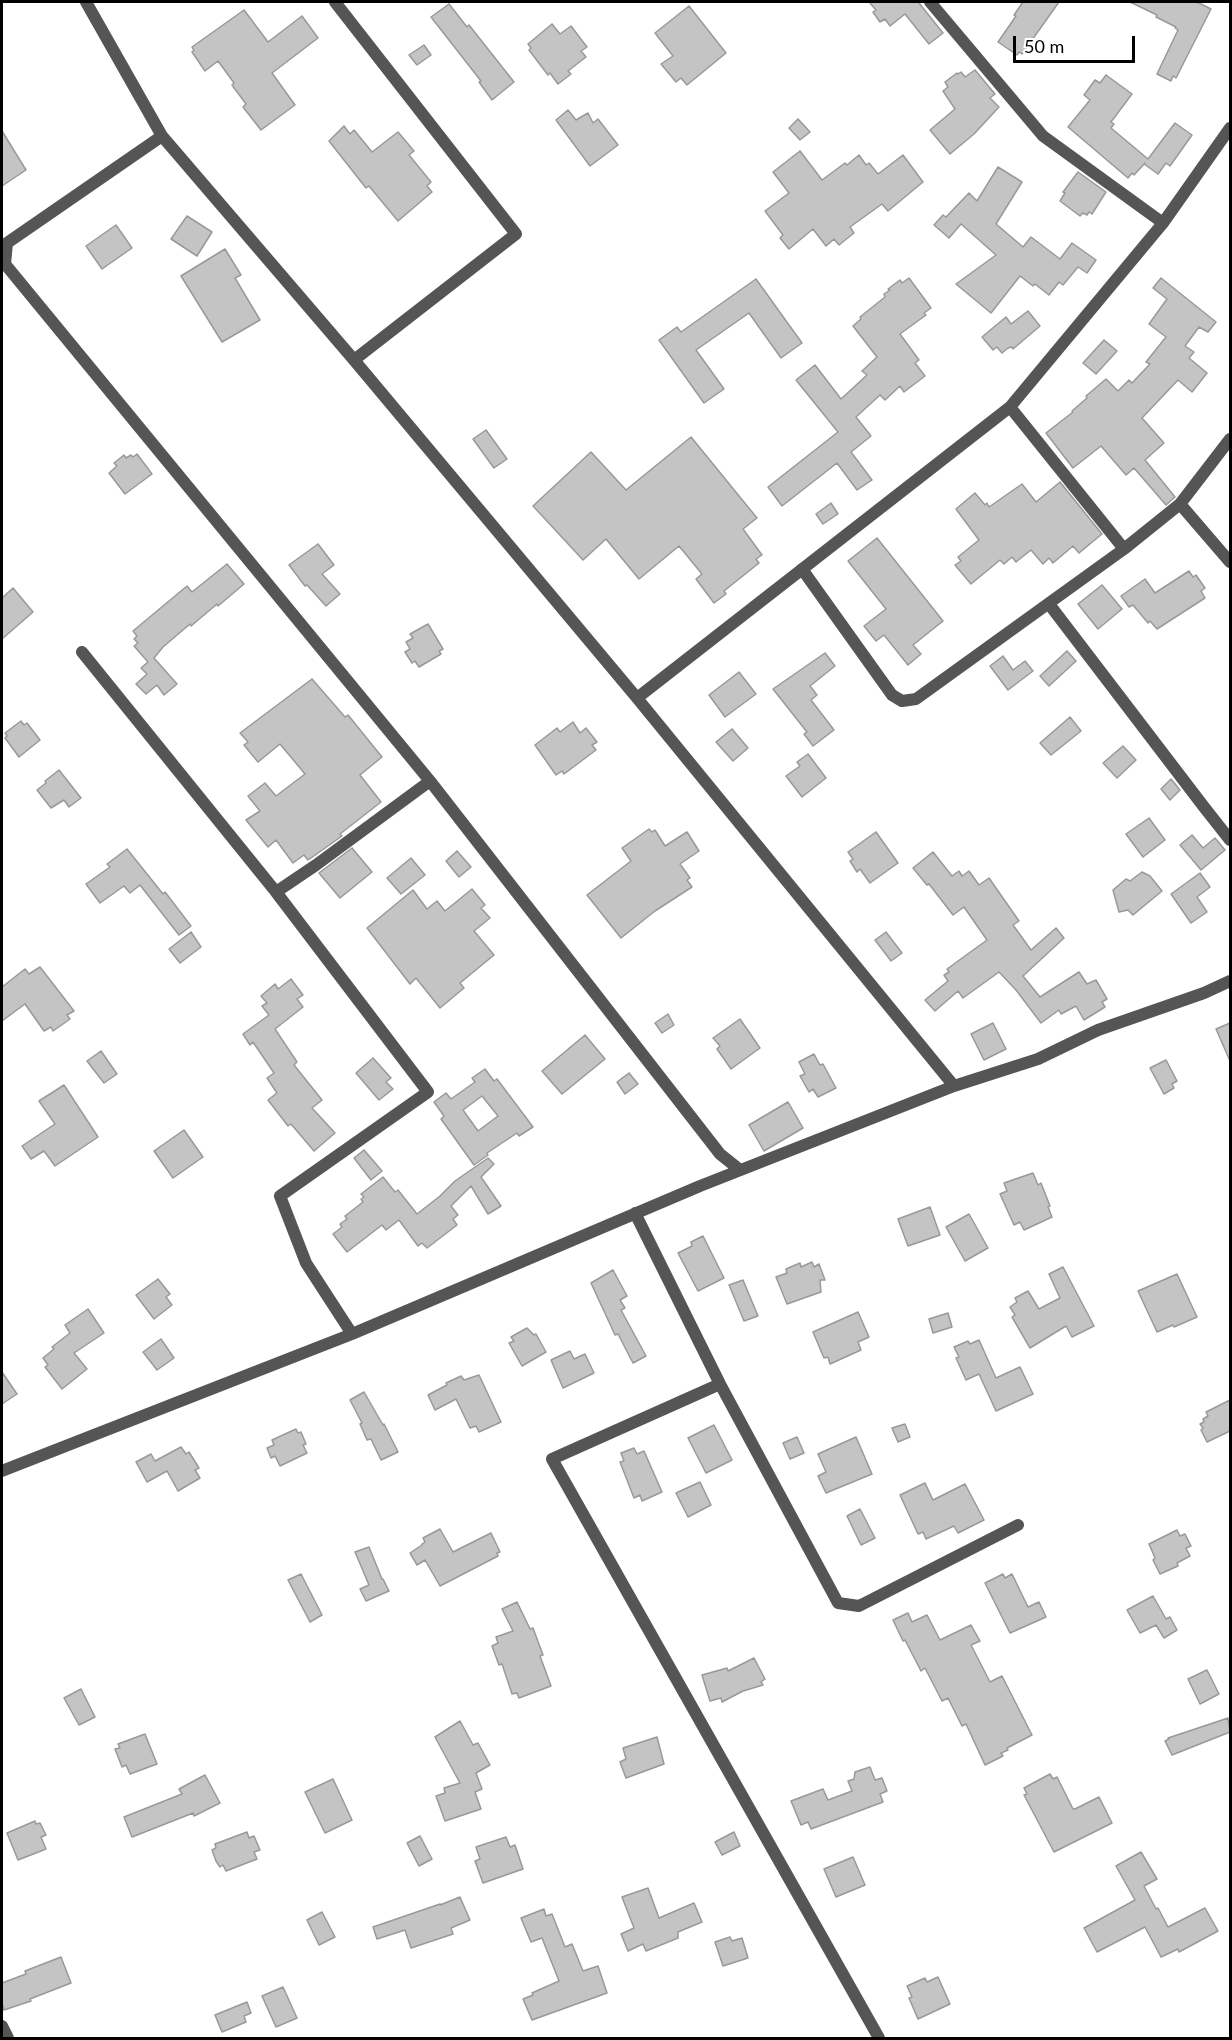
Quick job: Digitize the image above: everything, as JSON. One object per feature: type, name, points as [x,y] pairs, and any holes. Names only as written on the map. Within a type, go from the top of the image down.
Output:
[{"type":"street","points":[[86,2],[162,136],[354,360],[637,698],[954,1086]]},
{"type":"street","points":[[335,2],[516,234],[354,360]]},
{"type":"street","points":[[930,2],[1043,136],[1163,224]]},
{"type":"street","points":[[637,698],[1010,407],[1163,224],[1230,128]]},
{"type":"street","points":[[162,136],[7,243],[6,264],[430,781],[720,1154],[740,1170]]},
{"type":"street","points":[[1010,407],[1124,549]]},
{"type":"street","points":[[802,569],[892,695],[902,701],[916,699],[1124,549],[1180,504],[1230,439]]},
{"type":"street","points":[[1180,504],[1230,561]]},
{"type":"street","points":[[1049,604],[1230,840]]},
{"type":"street","points":[[82,652],[276,892],[428,1092],[280,1196],[306,1263],[352,1334]]},
{"type":"street","points":[[276,892],[316,866],[430,781]]},
{"type":"street","points":[[2,1472],[352,1334],[740,1170],[954,1086],[1038,1059],[1098,1030],[1204,993],[1230,981]]},
{"type":"street","points":[[635,1213],[720,1384],[838,1603],[859,1606],[1018,1525]]},
{"type":"street","points":[[720,1384],[552,1459],[879,2038]]},
{"type":"street","points":[[2,2026],[8,2038]]},
{"type":"building","points":[[869,2],[921,2],[919,3],[943,33],[929,44],[905,14],[890,26],[885,19],[880,22],[873,12],[876,10]]},
{"type":"building","points":[[1023,2],[1059,2],[1022,54],[1019,52],[1017,55],[998,42]]},
{"type":"building","points":[[1130,2],[1197,2],[1211,9],[1176,78],[1173,76],[1171,81],[1157,74],[1178,30],[1156,17],[1157,15]]},
{"type":"building","points":[[449,4],[467,27],[469,25],[514,82],[492,100],[479,82],[481,81],[431,17]]},
{"type":"building","points":[[689,6],[726,53],[687,85],[681,78],[676,82],[661,64],[673,56],[655,33]]},
{"type":"building","points":[[244,10],[268,42],[302,16],[318,38],[272,73],[295,105],[261,130],[243,107],[246,104],[218,61],[205,71],[192,52],[194,50],[192,47]]},
{"type":"building","points":[[552,24],[560,34],[571,26],[587,47],[581,51],[586,57],[568,71],[571,74],[558,84],[529,50],[531,48],[528,44]]},
{"type":"building","points":[[424,45],[431,55],[417,65],[409,55]]},
{"type":"building","points":[[975,70],[995,94],[990,98],[999,107],[974,134],[950,154],[930,130],[955,109],[943,91],[948,87],[945,82],[957,73],[961,72],[965,77]]},
{"type":"building","points":[[1106,75],[1132,94],[1111,122],[1114,124],[1111,128],[1148,159],[1175,123],[1192,135],[1170,166],[1166,163],[1158,174],[1144,164],[1128,178],[1068,127],[1090,100],[1084,95],[1095,80],[1100,83]]},
{"type":"building","points":[[568,110],[576,120],[588,113],[593,123],[598,119],[618,145],[590,166],[556,120]]},
{"type":"building","points":[[798,119],[810,132],[800,140],[789,128]]},
{"type":"building","points":[[344,126],[350,134],[354,130],[372,152],[398,132],[414,151],[409,155],[431,182],[427,186],[432,192],[398,221],[369,186],[366,188],[329,141]]},
{"type":"building","points":[[2,131],[26,170],[2,186]]},
{"type":"building","points":[[800,151],[822,180],[859,155],[866,165],[869,163],[878,174],[903,155],[923,182],[888,211],[882,204],[850,227],[854,233],[839,245],[834,239],[826,246],[813,229],[789,249],[780,238],[783,235],[765,211],[789,193],[773,172]]},
{"type":"building","points":[[998,167],[1022,182],[996,224],[1023,247],[1031,237],[1060,259],[1072,243],[1096,260],[1087,273],[1078,267],[1063,285],[1059,282],[1049,295],[1020,276],[991,313],[956,284],[996,255],[961,224],[949,238],[934,225],[943,215],[946,217],[969,193],[977,201]]},
{"type":"building","points":[[1078,172],[1106,192],[1092,214],[1083,213],[1080,216],[1060,201],[1065,193],[1063,192]]},
{"type":"building","points":[[187,216],[212,232],[197,256],[171,239]]},
{"type":"building","points":[[116,225],[132,248],[102,269],[86,246]]},
{"type":"building","points":[[225,249],[241,275],[235,278],[260,320],[222,342],[181,276]]},
{"type":"building","points":[[909,278],[931,308],[924,313],[926,315],[900,334],[919,360],[915,363],[925,376],[904,392],[900,386],[885,400],[880,395],[856,417],[871,436],[851,452],[872,480],[857,490],[837,463],[782,506],[768,487],[838,432],[796,380],[815,365],[841,399],[867,375],[862,371],[877,357],[853,326],[861,319],[860,317],[885,297],[884,294],[890,290],[888,289],[900,280],[902,283]]},
{"type":"building","points":[[1161,278],[1216,322],[1208,332],[1199,327],[1185,346],[1194,352],[1189,358],[1207,373],[1192,392],[1178,380],[1142,418],[1164,443],[1145,460],[1175,497],[1166,505],[1134,468],[1126,475],[1101,446],[1073,468],[1046,433],[1073,412],[1087,398],[1086,396],[1106,379],[1118,391],[1129,380],[1132,383],[1150,364],[1146,362],[1166,337],[1149,324],[1167,299],[1153,288]]},
{"type":"building","points":[[756,279],[802,343],[781,358],[749,313],[696,350],[724,389],[704,403],[659,340],[677,327],[681,332]]},
{"type":"building","points":[[1028,311],[1040,326],[1013,349],[1008,348],[1002,353],[997,347],[993,350],[982,337],[1006,317],[1011,324]]},
{"type":"building","points":[[1104,340],[1117,351],[1096,374],[1083,363]]},
{"type":"building","points":[[486,430],[507,459],[494,468],[473,439]]},
{"type":"building","points":[[691,437],[757,518],[743,529],[762,555],[756,559],[759,563],[724,591],[726,594],[714,603],[696,579],[702,574],[679,546],[639,579],[606,539],[583,560],[533,506],[591,452],[626,490]]},
{"type":"building","points":[[137,454],[152,474],[125,494],[109,473],[117,466],[114,463],[124,455],[126,458]]},
{"type":"building","points":[[1060,482],[1102,534],[1079,553],[1073,546],[1053,563],[1049,558],[1043,564],[1031,550],[1016,562],[1012,557],[1004,564],[1000,560],[971,584],[955,565],[961,561],[958,557],[979,540],[956,509],[975,493],[989,507],[1022,484],[1036,502]]},
{"type":"building","points":[[831,503],[838,514],[823,524],[816,514]]},
{"type":"building","points":[[877,538],[943,621],[913,645],[921,654],[908,665],[884,635],[876,641],[864,626],[886,609],[848,561]]},
{"type":"building","points":[[318,544],[334,565],[322,574],[340,594],[326,606],[307,585],[305,586],[289,565]]},
{"type":"building","points":[[227,564],[244,584],[163,647],[154,658],[177,684],[164,695],[157,685],[146,694],[136,684],[147,674],[141,668],[148,662],[134,646],[138,643],[134,639],[137,636],[133,631],[187,586],[192,592]]},
{"type":"building","points":[[1189,571],[1193,577],[1196,575],[1205,588],[1201,591],[1205,598],[1157,629],[1150,621],[1148,623],[1133,605],[1129,607],[1121,596],[1145,579],[1155,593]]},
{"type":"building","points":[[1102,585],[1122,609],[1098,629],[1078,604]]},
{"type":"building","points":[[13,588],[33,612],[2,639],[2,598]]},
{"type":"building","points":[[428,624],[443,649],[439,651],[441,654],[419,667],[415,661],[412,663],[405,652],[410,649],[406,642],[413,638],[410,634]]},
{"type":"building","points":[[1067,651],[1076,661],[1049,686],[1040,676]]},
{"type":"building","points":[[825,653],[835,666],[810,686],[817,695],[811,700],[834,730],[813,746],[804,734],[807,732],[773,689]]},
{"type":"building","points":[[1003,656],[1013,670],[1025,661],[1033,671],[1008,690],[990,666]]},
{"type":"building","points":[[739,672],[756,694],[725,717],[709,695]]},
{"type":"building","points":[[312,679],[345,717],[348,715],[382,757],[360,775],[381,802],[340,834],[342,836],[311,858],[308,860],[304,855],[293,863],[276,840],[268,847],[246,820],[260,811],[248,796],[265,783],[276,796],[305,774],[280,744],[258,762],[244,745],[248,742],[240,733]]},
{"type":"building","points":[[1070,717],[1081,731],[1051,755],[1040,743]]},
{"type":"building","points":[[21,721],[24,725],[27,723],[40,740],[19,757],[5,738],[7,736],[5,733]]},
{"type":"building","points":[[573,722],[580,733],[586,728],[597,742],[592,745],[596,750],[564,774],[562,771],[556,775],[535,745],[557,728],[560,732]]},
{"type":"building","points":[[732,729],[748,748],[733,761],[716,742]]},
{"type":"building","points":[[1123,746],[1136,760],[1117,778],[1103,763]]},
{"type":"building","points":[[808,754],[826,778],[802,797],[786,776],[800,766],[797,762]]},
{"type":"building","points":[[59,770],[81,798],[69,807],[64,800],[51,808],[37,790]]},
{"type":"building","points":[[1171,779],[1180,790],[1170,800],[1161,789]]},
{"type":"building","points":[[1149,818],[1165,840],[1143,857],[1126,834]]},
{"type":"building","points":[[649,829],[652,832],[655,830],[665,846],[687,832],[699,851],[680,864],[690,878],[687,880],[692,887],[655,911],[621,938],[587,895],[631,861],[622,848]]},
{"type":"building","points":[[876,832],[898,863],[870,883],[860,869],[857,872],[850,861],[853,859],[848,852]]},
{"type":"building","points":[[1192,835],[1203,848],[1215,838],[1225,850],[1201,870],[1180,845]]},
{"type":"building","points":[[352,848],[372,872],[340,898],[319,873]]},
{"type":"building","points":[[127,849],[191,926],[179,935],[140,885],[130,893],[124,886],[100,903],[86,884],[110,867],[107,864]]},
{"type":"building","points":[[457,851],[471,867],[459,877],[446,861]]},
{"type":"building","points":[[933,852],[952,876],[959,871],[962,876],[969,871],[979,885],[989,878],[1019,921],[1013,925],[1031,950],[1056,928],[1064,938],[1023,976],[1040,997],[1079,972],[1087,984],[1096,980],[1107,999],[1102,1002],[1105,1007],[1084,1020],[1076,1006],[1061,1014],[1059,1010],[1041,1023],[999,972],[963,998],[958,991],[935,1011],[925,1000],[948,981],[944,975],[949,972],[947,969],[987,940],[964,907],[953,915],[929,884],[927,885],[913,868]]},
{"type":"building","points":[[411,858],[425,875],[401,894],[387,878]]},
{"type":"building","points":[[1142,872],[1150,876],[1162,891],[1133,915],[1128,910],[1119,912],[1113,890],[1126,879],[1130,881]]},
{"type":"building","points":[[1200,873],[1210,887],[1197,897],[1207,912],[1191,923],[1171,894]]},
{"type":"building","points":[[472,889],[485,905],[481,908],[490,918],[474,931],[494,955],[460,983],[464,988],[440,1008],[416,978],[410,984],[367,928],[413,890],[427,909],[437,901],[445,911]]},
{"type":"building","points":[[191,932],[201,947],[180,963],[169,949]]},
{"type":"building","points":[[886,932],[902,953],[891,961],[875,940]]},
{"type":"building","points":[[40,967],[74,1011],[67,1015],[70,1019],[53,1031],[51,1027],[44,1031],[25,1004],[2,1021],[2,987],[25,969],[29,974]]},
{"type":"building","points":[[291,979],[303,995],[297,999],[303,1007],[275,1029],[297,1062],[294,1065],[322,1100],[312,1108],[335,1133],[314,1151],[291,1124],[288,1126],[268,1100],[277,1093],[267,1078],[274,1073],[253,1042],[250,1045],[243,1034],[269,1015],[262,1006],[267,1003],[261,996],[275,984],[278,989]]},
{"type":"building","points":[[668,1014],[674,1025],[662,1033],[655,1023]]},
{"type":"building","points":[[740,1019],[760,1048],[731,1069],[717,1049],[720,1046],[713,1038]]},
{"type":"building","points":[[993,1023],[1006,1049],[984,1060],[971,1034]]},
{"type":"building","points":[[1230,1023],[1230,1061],[1216,1029]]},
{"type":"building","points":[[585,1035],[605,1059],[562,1094],[542,1071]]},
{"type":"building","points":[[101,1051],[117,1074],[104,1083],[87,1061]]},
{"type":"building","points":[[814,1054],[820,1065],[823,1064],[836,1088],[818,1097],[813,1089],[809,1092],[800,1076],[805,1074],[799,1062]]},
{"type":"building","points":[[373,1058],[391,1078],[386,1082],[393,1089],[379,1100],[356,1073]]},
{"type":"building","points":[[1166,1060],[1177,1081],[1172,1084],[1174,1088],[1164,1094],[1150,1068]]},
{"type":"building","points":[[485,1069],[494,1081],[497,1079],[533,1127],[519,1136],[517,1133],[487,1153],[488,1155],[474,1165],[441,1119],[444,1116],[434,1102],[446,1093],[451,1099],[475,1082],[472,1078]],"holes":[[[482,1096],[498,1116],[478,1131],[463,1110]]]},
{"type":"building","points":[[629,1073],[638,1084],[625,1094],[617,1082]]},
{"type":"building","points":[[64,1085],[98,1137],[55,1166],[44,1151],[31,1159],[22,1146],[55,1124],[39,1101]]},
{"type":"building","points":[[788,1102],[803,1128],[764,1151],[749,1125]]},
{"type":"building","points":[[184,1130],[203,1157],[173,1178],[154,1151]]},
{"type":"building","points":[[364,1150],[382,1171],[371,1180],[354,1158]]},
{"type":"building","points":[[488,1158],[494,1164],[481,1177],[501,1206],[488,1214],[471,1186],[451,1206],[458,1215],[453,1219],[457,1225],[427,1248],[422,1243],[418,1246],[399,1220],[386,1230],[382,1225],[347,1252],[333,1234],[342,1227],[340,1224],[347,1219],[345,1216],[363,1202],[361,1199],[364,1197],[361,1194],[383,1177],[395,1192],[398,1190],[417,1214],[455,1181]]},
{"type":"building","points":[[1033,1173],[1038,1185],[1041,1183],[1052,1217],[1024,1230],[1020,1222],[1014,1225],[1000,1194],[1007,1191],[1004,1183]]},
{"type":"building","points":[[930,1207],[940,1235],[908,1246],[898,1219]]},
{"type":"building","points":[[969,1214],[988,1248],[965,1261],[946,1227]]},
{"type":"building","points":[[703,1236],[724,1278],[698,1291],[678,1253],[692,1246],[691,1242]]},
{"type":"building","points":[[812,1262],[814,1267],[819,1264],[825,1280],[820,1280],[821,1292],[787,1304],[776,1277],[787,1273],[786,1269],[800,1263],[801,1267]]},
{"type":"building","points":[[1063,1267],[1094,1326],[1072,1337],[1066,1326],[1030,1348],[1012,1317],[1015,1315],[1010,1307],[1017,1302],[1015,1298],[1028,1291],[1039,1309],[1060,1298],[1049,1274]]},
{"type":"building","points":[[613,1270],[627,1296],[620,1300],[625,1308],[621,1310],[646,1356],[633,1363],[618,1334],[615,1335],[591,1283]]},
{"type":"building","points":[[1177,1274],[1197,1317],[1157,1332],[1138,1291]]},
{"type":"building","points":[[158,1279],[170,1294],[166,1297],[172,1305],[154,1319],[136,1295]]},
{"type":"building","points":[[743,1280],[758,1316],[744,1321],[729,1285]]},
{"type":"building","points":[[88,1309],[104,1333],[74,1353],[87,1369],[62,1389],[45,1367],[48,1365],[43,1358],[54,1349],[52,1347],[70,1333],[65,1325]]},
{"type":"building","points":[[858,1312],[869,1337],[858,1342],[861,1350],[830,1364],[828,1357],[824,1358],[813,1332]]},
{"type":"building","points":[[948,1313],[952,1327],[933,1333],[929,1319]]},
{"type":"building","points":[[527,1328],[534,1335],[536,1334],[546,1352],[522,1366],[509,1343],[514,1341],[511,1337]]},
{"type":"building","points":[[161,1339],[174,1358],[157,1370],[143,1352]]},
{"type":"building","points":[[979,1340],[996,1378],[1020,1367],[1033,1394],[996,1411],[979,1374],[966,1380],[956,1358],[959,1357],[954,1347],[968,1341],[970,1344]]},
{"type":"building","points":[[570,1351],[574,1359],[585,1354],[594,1373],[563,1388],[551,1360]]},
{"type":"building","points":[[2,1372],[17,1394],[2,1404]]},
{"type":"building","points":[[479,1375],[501,1422],[479,1432],[476,1426],[470,1428],[456,1399],[435,1410],[428,1395],[461,1376],[464,1380]]},
{"type":"building","points":[[364,1392],[398,1452],[381,1460],[371,1439],[367,1440],[360,1424],[362,1423],[350,1400]]},
{"type":"building","points":[[1230,1400],[1230,1431],[1207,1442],[1200,1424],[1208,1416],[1206,1412]]},
{"type":"building","points":[[905,1424],[910,1437],[898,1442],[892,1428]]},
{"type":"building","points":[[714,1425],[732,1460],[706,1473],[688,1438]]},
{"type":"building","points":[[296,1429],[298,1433],[301,1432],[307,1453],[280,1466],[275,1456],[271,1458],[267,1448],[274,1445],[272,1440]]},
{"type":"building","points":[[797,1437],[804,1453],[790,1459],[783,1443]]},
{"type":"building","points":[[856,1437],[872,1474],[826,1493],[818,1476],[826,1472],[818,1454]]},
{"type":"building","points":[[181,1447],[186,1454],[189,1452],[199,1468],[195,1470],[200,1478],[178,1491],[167,1471],[147,1482],[136,1462],[151,1454],[155,1461]]},
{"type":"building","points":[[634,1448],[637,1454],[644,1451],[662,1492],[642,1501],[640,1495],[634,1498],[620,1462],[624,1461],[621,1453]]},
{"type":"building","points":[[700,1482],[711,1505],[688,1517],[676,1493]]},
{"type":"building","points":[[925,1483],[933,1500],[965,1484],[984,1520],[958,1533],[954,1526],[926,1539],[923,1532],[918,1534],[900,1495]]},
{"type":"building","points":[[860,1509],[875,1538],[861,1545],[847,1516]]},
{"type":"building","points":[[440,1529],[453,1552],[491,1533],[500,1552],[497,1553],[498,1556],[440,1586],[425,1560],[417,1565],[410,1553],[425,1542],[423,1538]]},
{"type":"building","points":[[1177,1530],[1180,1536],[1185,1534],[1191,1546],[1186,1548],[1190,1556],[1177,1563],[1178,1566],[1160,1574],[1149,1544]]},
{"type":"building","points":[[369,1547],[389,1591],[366,1601],[360,1589],[369,1585],[355,1552]]},
{"type":"building","points":[[301,1574],[322,1615],[310,1622],[288,1580]]},
{"type":"building","points":[[1003,1574],[1005,1578],[1012,1574],[1028,1607],[1039,1602],[1046,1617],[1010,1633],[985,1583]]},
{"type":"building","points":[[1153,1596],[1166,1619],[1170,1617],[1177,1630],[1164,1638],[1156,1625],[1140,1633],[1127,1610]]},
{"type":"building","points":[[517,1602],[530,1629],[533,1628],[551,1686],[519,1698],[517,1693],[512,1694],[502,1664],[499,1665],[492,1646],[498,1643],[496,1637],[513,1631],[502,1609]]},
{"type":"building","points":[[908,1613],[912,1622],[927,1615],[940,1640],[971,1625],[980,1641],[971,1645],[990,1682],[1002,1676],[1032,1735],[1007,1748],[1008,1750],[1001,1753],[1003,1756],[985,1765],[966,1724],[962,1726],[948,1698],[942,1701],[925,1668],[921,1671],[905,1640],[903,1641],[893,1620]]},
{"type":"building","points":[[754,1658],[765,1679],[761,1682],[763,1685],[743,1691],[722,1702],[721,1698],[710,1701],[702,1675],[727,1668],[728,1671]]},
{"type":"building","points":[[1207,1670],[1219,1694],[1200,1704],[1188,1679]]},
{"type":"building","points":[[81,1689],[95,1717],[79,1725],[64,1698]]},
{"type":"building","points":[[1228,1718],[1230,1732],[1172,1755],[1165,1741],[1168,1738]]},
{"type":"building","points":[[460,1721],[473,1745],[478,1743],[490,1765],[476,1773],[482,1789],[475,1792],[481,1809],[445,1821],[436,1796],[445,1793],[444,1788],[460,1783],[435,1737]]},
{"type":"building","points":[[145,1734],[157,1764],[130,1774],[126,1765],[122,1767],[115,1749],[120,1748],[118,1744]]},
{"type":"building","points":[[657,1737],[664,1764],[626,1778],[620,1762],[626,1759],[623,1748]]},
{"type":"building","points":[[870,1767],[875,1780],[882,1778],[887,1791],[880,1794],[883,1802],[811,1829],[808,1822],[801,1825],[791,1801],[823,1789],[828,1800],[852,1791],[848,1781],[854,1779],[855,1772]]},
{"type":"building","points":[[1050,1774],[1053,1779],[1057,1777],[1073,1809],[1099,1797],[1112,1823],[1054,1852],[1024,1795],[1027,1794],[1024,1788]]},
{"type":"building","points":[[205,1775],[220,1803],[194,1816],[193,1813],[132,1837],[124,1817],[182,1794],[179,1789]]},
{"type":"building","points":[[333,1779],[352,1820],[325,1833],[305,1792]]},
{"type":"building","points":[[35,1821],[36,1824],[40,1823],[46,1835],[41,1837],[46,1849],[18,1860],[7,1833]]},
{"type":"building","points":[[247,1832],[249,1838],[254,1836],[260,1850],[254,1852],[257,1859],[226,1871],[223,1865],[220,1867],[216,1861],[212,1850],[216,1848],[215,1844]]},
{"type":"building","points":[[734,1832],[740,1846],[722,1855],[715,1842]]},
{"type":"building","points":[[420,1836],[432,1859],[419,1866],[407,1843]]},
{"type":"building","points":[[506,1837],[510,1847],[515,1845],[523,1869],[483,1883],[475,1861],[480,1859],[476,1847]]},
{"type":"building","points":[[1141,1852],[1157,1879],[1144,1886],[1168,1927],[1205,1908],[1218,1931],[1179,1952],[1178,1949],[1161,1957],[1145,1927],[1097,1952],[1084,1928],[1135,1900],[1116,1866]]},
{"type":"building","points":[[853,1857],[865,1885],[836,1897],[824,1869]]},
{"type":"building","points":[[648,1888],[659,1918],[694,1903],[702,1922],[678,1932],[678,1938],[646,1951],[643,1944],[628,1951],[621,1934],[634,1928],[622,1897]]},
{"type":"building","points":[[460,1897],[470,1920],[451,1928],[453,1934],[411,1948],[405,1930],[377,1939],[373,1927]]},
{"type":"building","points":[[544,1909],[546,1916],[552,1914],[565,1947],[572,1944],[583,1971],[598,1966],[607,1993],[532,2020],[523,1999],[559,1981],[542,1938],[531,1942],[521,1918]]},
{"type":"building","points":[[322,1912],[335,1937],[319,1945],[307,1920]]},
{"type":"building","points":[[730,1937],[732,1941],[742,1938],[748,1958],[723,1966],[715,1942]]},
{"type":"building","points":[[61,1957],[71,1983],[4,2010],[2,1983]]},
{"type":"building","points":[[938,1977],[950,2004],[918,2019],[909,1998],[912,1997],[907,1986],[925,1978],[927,1982]]},
{"type":"building","points":[[283,1987],[297,2018],[276,2027],[262,1996]]},
{"type":"building","points":[[247,2002],[251,2013],[244,2016],[246,2022],[222,2032],[215,2015]]}]
